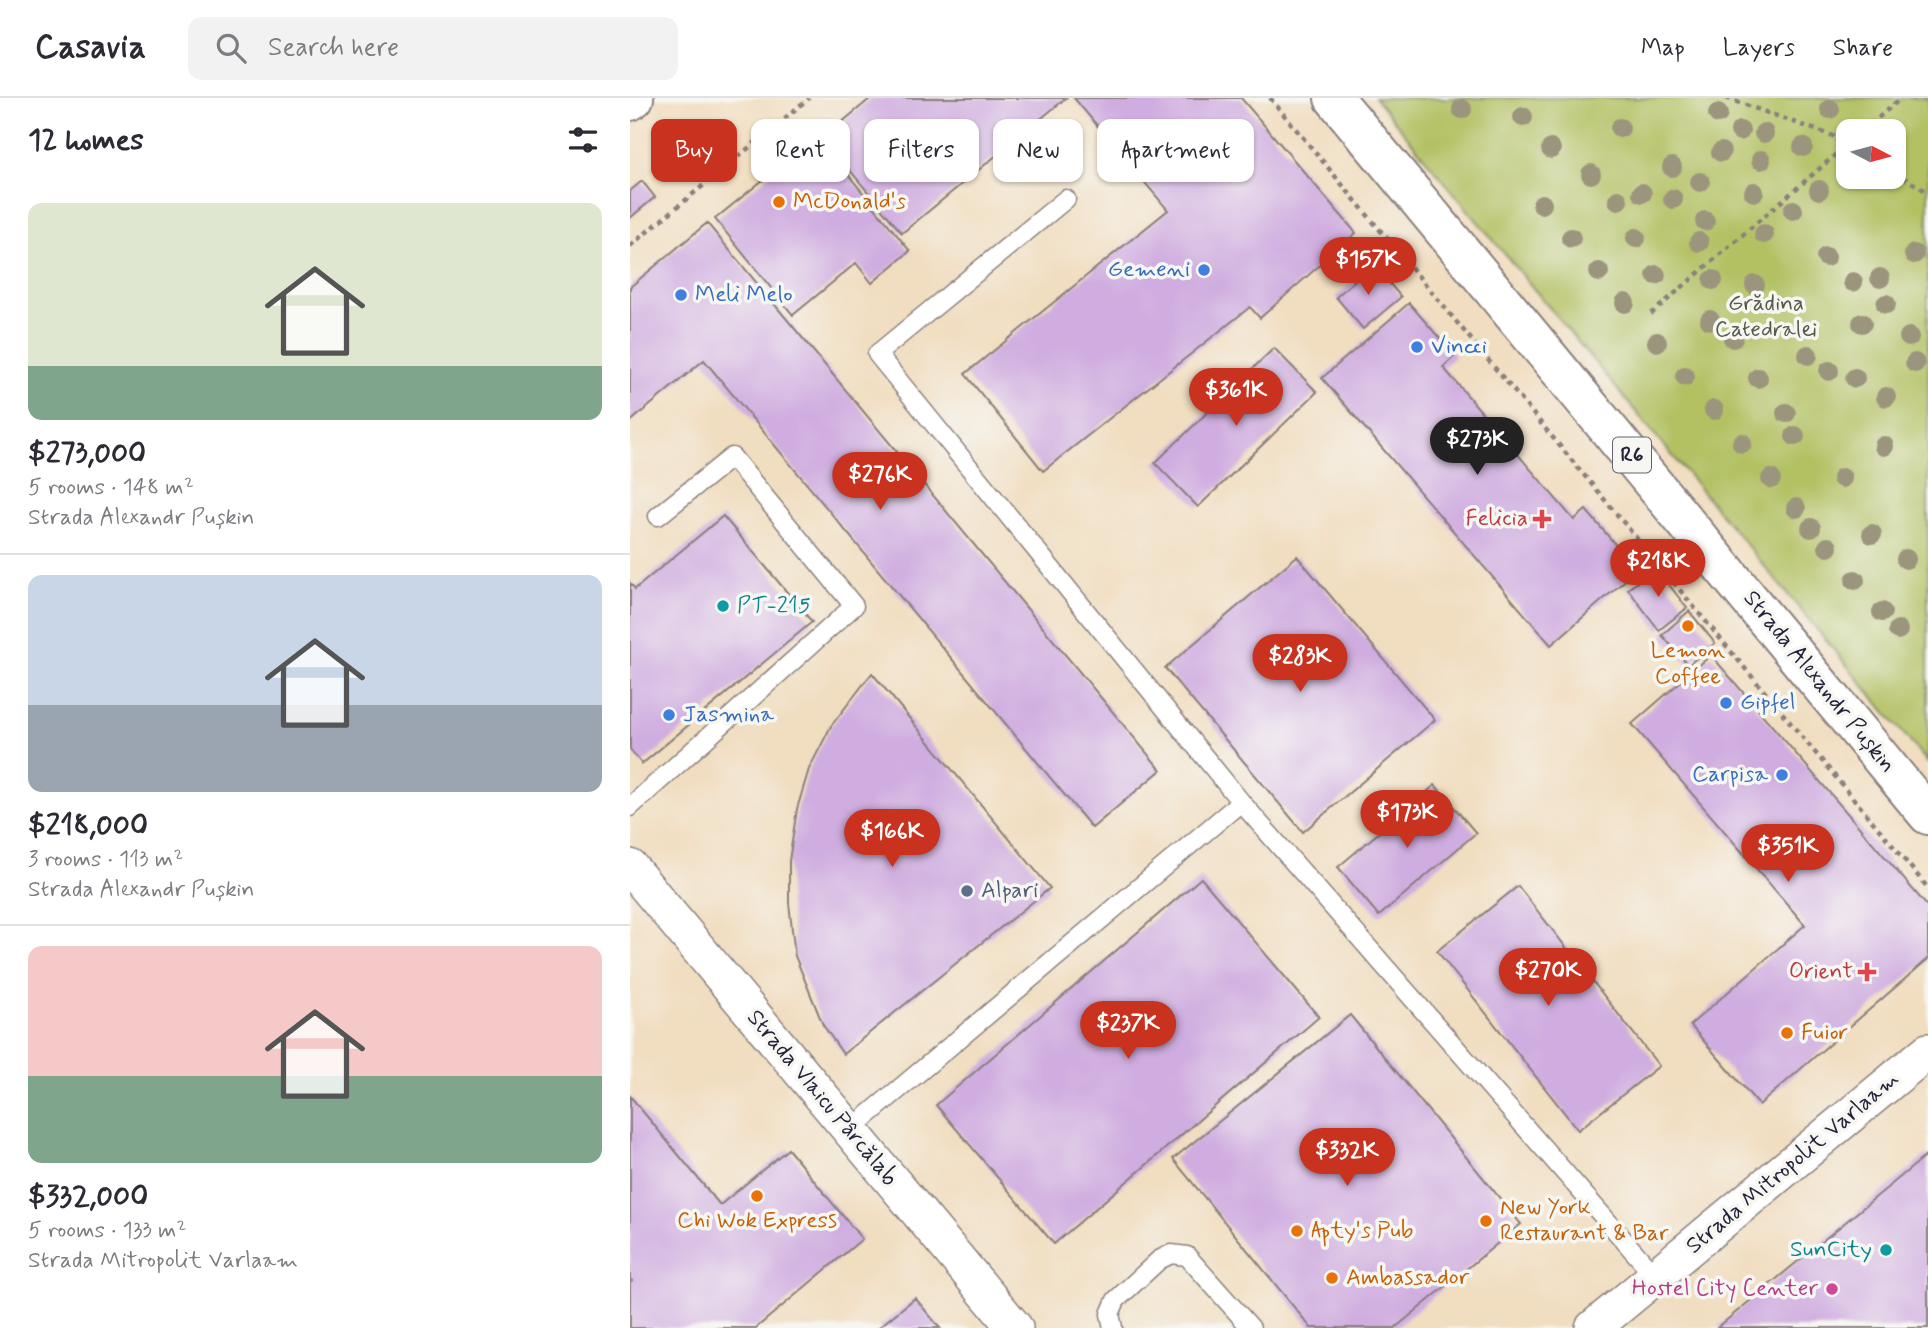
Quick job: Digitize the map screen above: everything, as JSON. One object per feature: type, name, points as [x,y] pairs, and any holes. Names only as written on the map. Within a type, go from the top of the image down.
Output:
[{"type":"main road","name":"Strada Alexandr Pușkin","points":[[1334,98],[1928,815]]},
{"type":"street","name":"Strada Vlaicu Pârcălab","points":[[630,867],[1015,1328]]},
{"type":"street","name":"Strada Mitropolit Varlaam","points":[[1593,1328],[1928,1051]]},
{"type":"lane","points":[[1066,199],[877,354],[1241,802],[1656,1276]]},
{"type":"lane","points":[[630,807],[854,606],[732,457],[658,516]]},
{"type":"lane","points":[[849,1130],[1241,802]]},
{"type":"lane","points":[[1113,1328],[1111,1314],[1116,1300],[1159,1261],[1171,1254],[1187,1256],[1251,1328]]},
{"type":"path","points":[[630,246],[809,98]]},
{"type":"path","points":[[1270,98],[1928,888]]},
{"type":"path","points":[[1726,98],[1836,138]]},
{"type":"path","points":[[1877,119],[1901,98]]},
{"type":"path","points":[[1651,314],[1836,155]]},
{"type":"path","points":[[1906,179],[1928,192]]},
{"type":"green space","name":"Grădina Catedralei","points":[[1375,98],[1928,98],[1928,763]]},
{"type":"building","points":[[871,98],[1066,98],[1040,119],[993,119],[993,158],[979,170],[979,119],[864,119],[864,182],[964,182],[902,233],[850,170],[850,119],[846,119]]},
{"type":"building","name":"Gemeni","points":[[1074,98],[1241,98],[1356,233],[1260,318],[1250,307],[1043,471],[965,374],[1168,210],[1144,182],[1254,182],[1254,119],[1097,119],[1097,125]]},
{"type":"building","points":[[850,177],[910,251],[872,283],[856,263],[793,315],[715,219],[760,182],[850,182]]},
{"type":"building","points":[[642,181],[655,197],[630,218],[630,191]]},
{"type":"building","points":[[707,223],[1161,770],[1092,828],[704,360],[630,422],[630,287]]},
{"type":"building","points":[[1373,264],[1401,297],[1363,329],[1336,297]]},
{"type":"building","points":[[1409,303],[1455,356],[1443,367],[1574,520],[1586,510],[1637,570],[1551,645],[1322,378]]},
{"type":"building","points":[[1274,348],[1317,392],[1198,507],[1155,463]]},
{"type":"building","name":"PT-215","points":[[723,516],[812,622],[642,764],[630,749],[630,583],[635,589]]},
{"type":"building","points":[[1297,556],[1435,720],[1303,832],[1165,668]]},
{"type":"building","points":[[1656,568],[1687,608],[1659,630],[1628,589]]},
{"type":"building","points":[[1689,611],[1715,643],[1688,665],[1662,635]]},
{"type":"building","points":[[1711,655],[1928,907],[1928,959],[1759,1105],[1690,1025],[1805,925],[1632,724]]},
{"type":"building","points":[[872,673],[1050,888],[843,1054],[823,1025],[795,956],[789,903],[789,861],[797,809],[809,769],[831,726]]},
{"type":"building","points":[[1435,785],[1476,833],[1379,916],[1338,867]]},
{"type":"building","points":[[1201,878],[1319,1017],[1054,1244],[936,1105]]},
{"type":"building","points":[[1518,886],[1659,1066],[1578,1130],[1437,951]]},
{"type":"building","points":[[1350,1015],[1521,1224],[1395,1328],[1311,1328],[1173,1159]]},
{"type":"building","points":[[630,1096],[720,1205],[788,1149],[862,1239],[756,1328],[630,1328]]},
{"type":"building","name":"SunCity","points":[[1928,1154],[1928,1328],[1717,1328]]},
{"type":"building","points":[[915,1298],[940,1328],[878,1328]]},
{"type":"place","name":"McDonald's","points":[[779,202]]},
{"type":"place","name":"Gemeni","points":[[1204,270]]},
{"type":"place","name":"Meli Melo","points":[[681,295]]},
{"type":"place","name":"Vincci","points":[[1417,347]]},
{"type":"place","name":"Felicia","points":[[1542,519]]},
{"type":"place","name":"PT-215","points":[[723,606]]},
{"type":"place","name":"Lemon Coffee","points":[[1688,626]]},
{"type":"place","name":"Gipfel","points":[[1726,703]]},
{"type":"place","name":"Jasmina","points":[[669,715]]},
{"type":"place","name":"Carpisa","points":[[1782,775]]},
{"type":"place","name":"Alpari","points":[[967,891]]},
{"type":"place","name":"Orient","points":[[1867,972]]},
{"type":"place","name":"Fuior","points":[[1787,1033]]},
{"type":"place","name":"Chi Wok Express","points":[[757,1196]]},
{"type":"place","name":"New York Restaurant & Bar","points":[[1486,1221]]},
{"type":"place","name":"Apty's Pub","points":[[1297,1231]]},
{"type":"place","name":"SunCity","points":[[1886,1250]]},
{"type":"place","name":"Ambassador","points":[[1332,1278]]},
{"type":"place","name":"Hostel City Center","points":[[1832,1289]]}]
